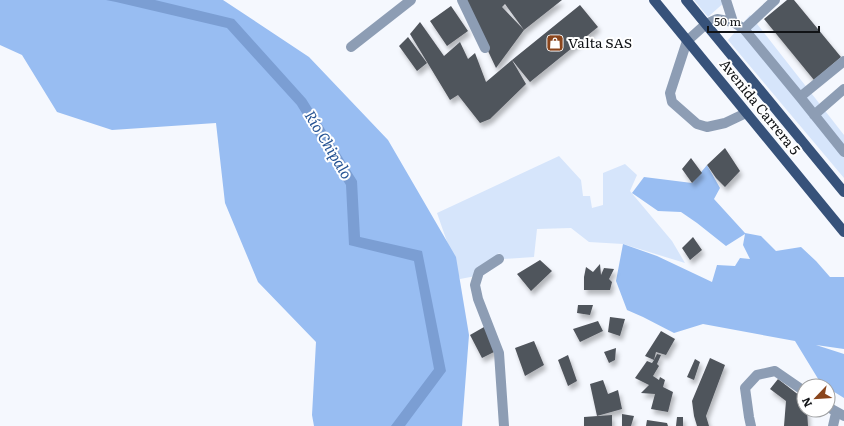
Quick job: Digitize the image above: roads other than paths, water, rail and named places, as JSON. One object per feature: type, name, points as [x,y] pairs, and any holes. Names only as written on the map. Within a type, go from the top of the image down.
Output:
[{"type":"main road","name":"Avenida Carrera 5","points":[[654,0],[844,232]]},
{"type":"main road","name":"Avenida Carrera 5","points":[[686,0],[844,192]]},
{"type":"street","points":[[351,47],[411,0]]},
{"type":"street","points":[[462,0],[485,48]]},
{"type":"street","points":[[726,0],[733,22]]},
{"type":"street","points":[[744,29],[775,0]]},
{"type":"street","points":[[746,113],[725,123],[707,127],[697,124],[672,102],[670,93],[687,41],[706,24],[717,19],[733,22],[744,29],[844,152]]},
{"type":"street","points":[[800,97],[844,61]]},
{"type":"street","points":[[814,114],[844,89]]},
{"type":"street","points":[[499,259],[479,272],[475,285],[478,299],[499,353],[504,426]]},
{"type":"street","points":[[751,426],[745,388],[757,375],[775,371],[796,385]]},
{"type":"water","name":"Río Chipalo","points":[[106,0],[155,0],[234,19],[306,99],[357,181],[360,237],[422,251],[446,371],[405,426],[391,426],[434,369],[414,261],[349,245],[346,185],[297,105],[227,28]]},
{"type":"place","name":"Valta SAS","points":[[555,43]]}]
